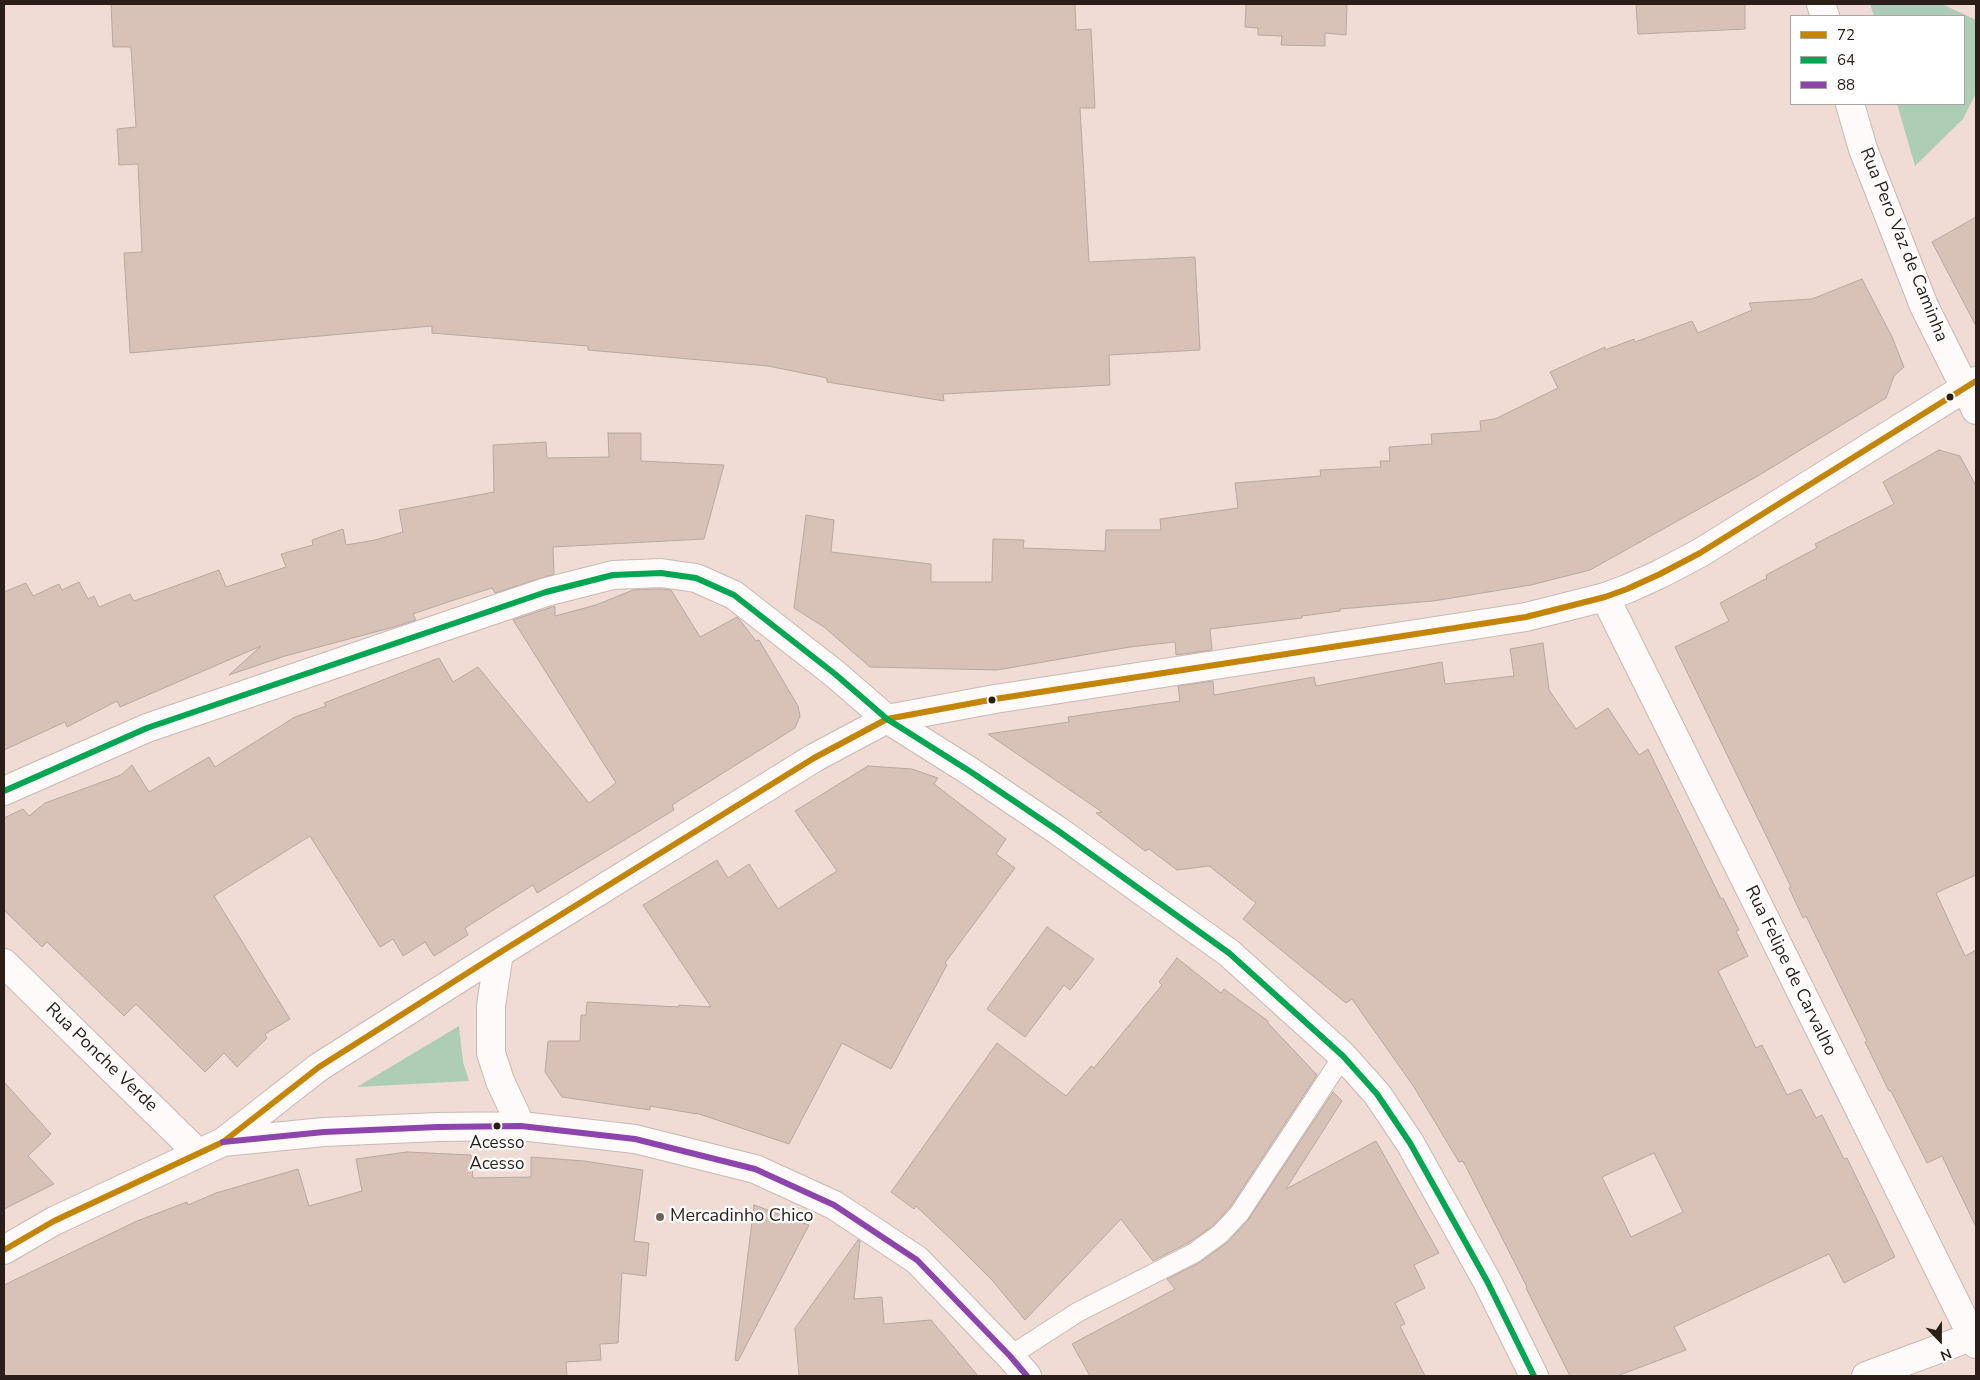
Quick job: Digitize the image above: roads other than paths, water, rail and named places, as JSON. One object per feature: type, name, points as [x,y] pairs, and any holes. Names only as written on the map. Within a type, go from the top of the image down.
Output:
[{"type":"street","name":"Rua Pero Vaz de Caminha","points":[[1850,105],[1863,149],[1914,283],[1924,306],[1972,393]]},
{"type":"street","points":[[4,1250],[54,1221],[223,1142],[319,1067],[814,758],[887,719],[995,699],[1526,617],[1605,597],[1636,586],[1700,553],[1972,393]]},
{"type":"street","points":[[4,792],[146,728],[546,592],[613,575],[661,573],[696,578],[734,595],[835,674],[887,719],[971,772],[1057,830],[1229,953],[1343,1056],[1377,1094],[1410,1143],[1486,1281],[1534,1376]]},
{"type":"street","name":"Rua Felipe de Carvalho","points":[[1605,597],[1975,1339]]},
{"type":"street","points":[[499,953],[491,1006],[491,1053],[500,1081],[521,1126]]},
{"type":"street","name":"Rua Ponche Verde","points":[[4,963],[198,1153]]},
{"type":"street","points":[[223,1142],[324,1132],[438,1127],[521,1126],[635,1139],[755,1168],[834,1205],[917,1260],[1027,1376]]},
{"type":"street","points":[[1866,1376],[1975,1339]]},
{"type":"lane","points":[[1010,1356],[1078,1312],[1194,1253],[1220,1234],[1239,1214],[1343,1056]]},
{"type":"place","name":"Acesso Acesso","points":[[497,1126]]},
{"type":"place","name":"Mercadinho Chico","points":[[660,1217]]}]
